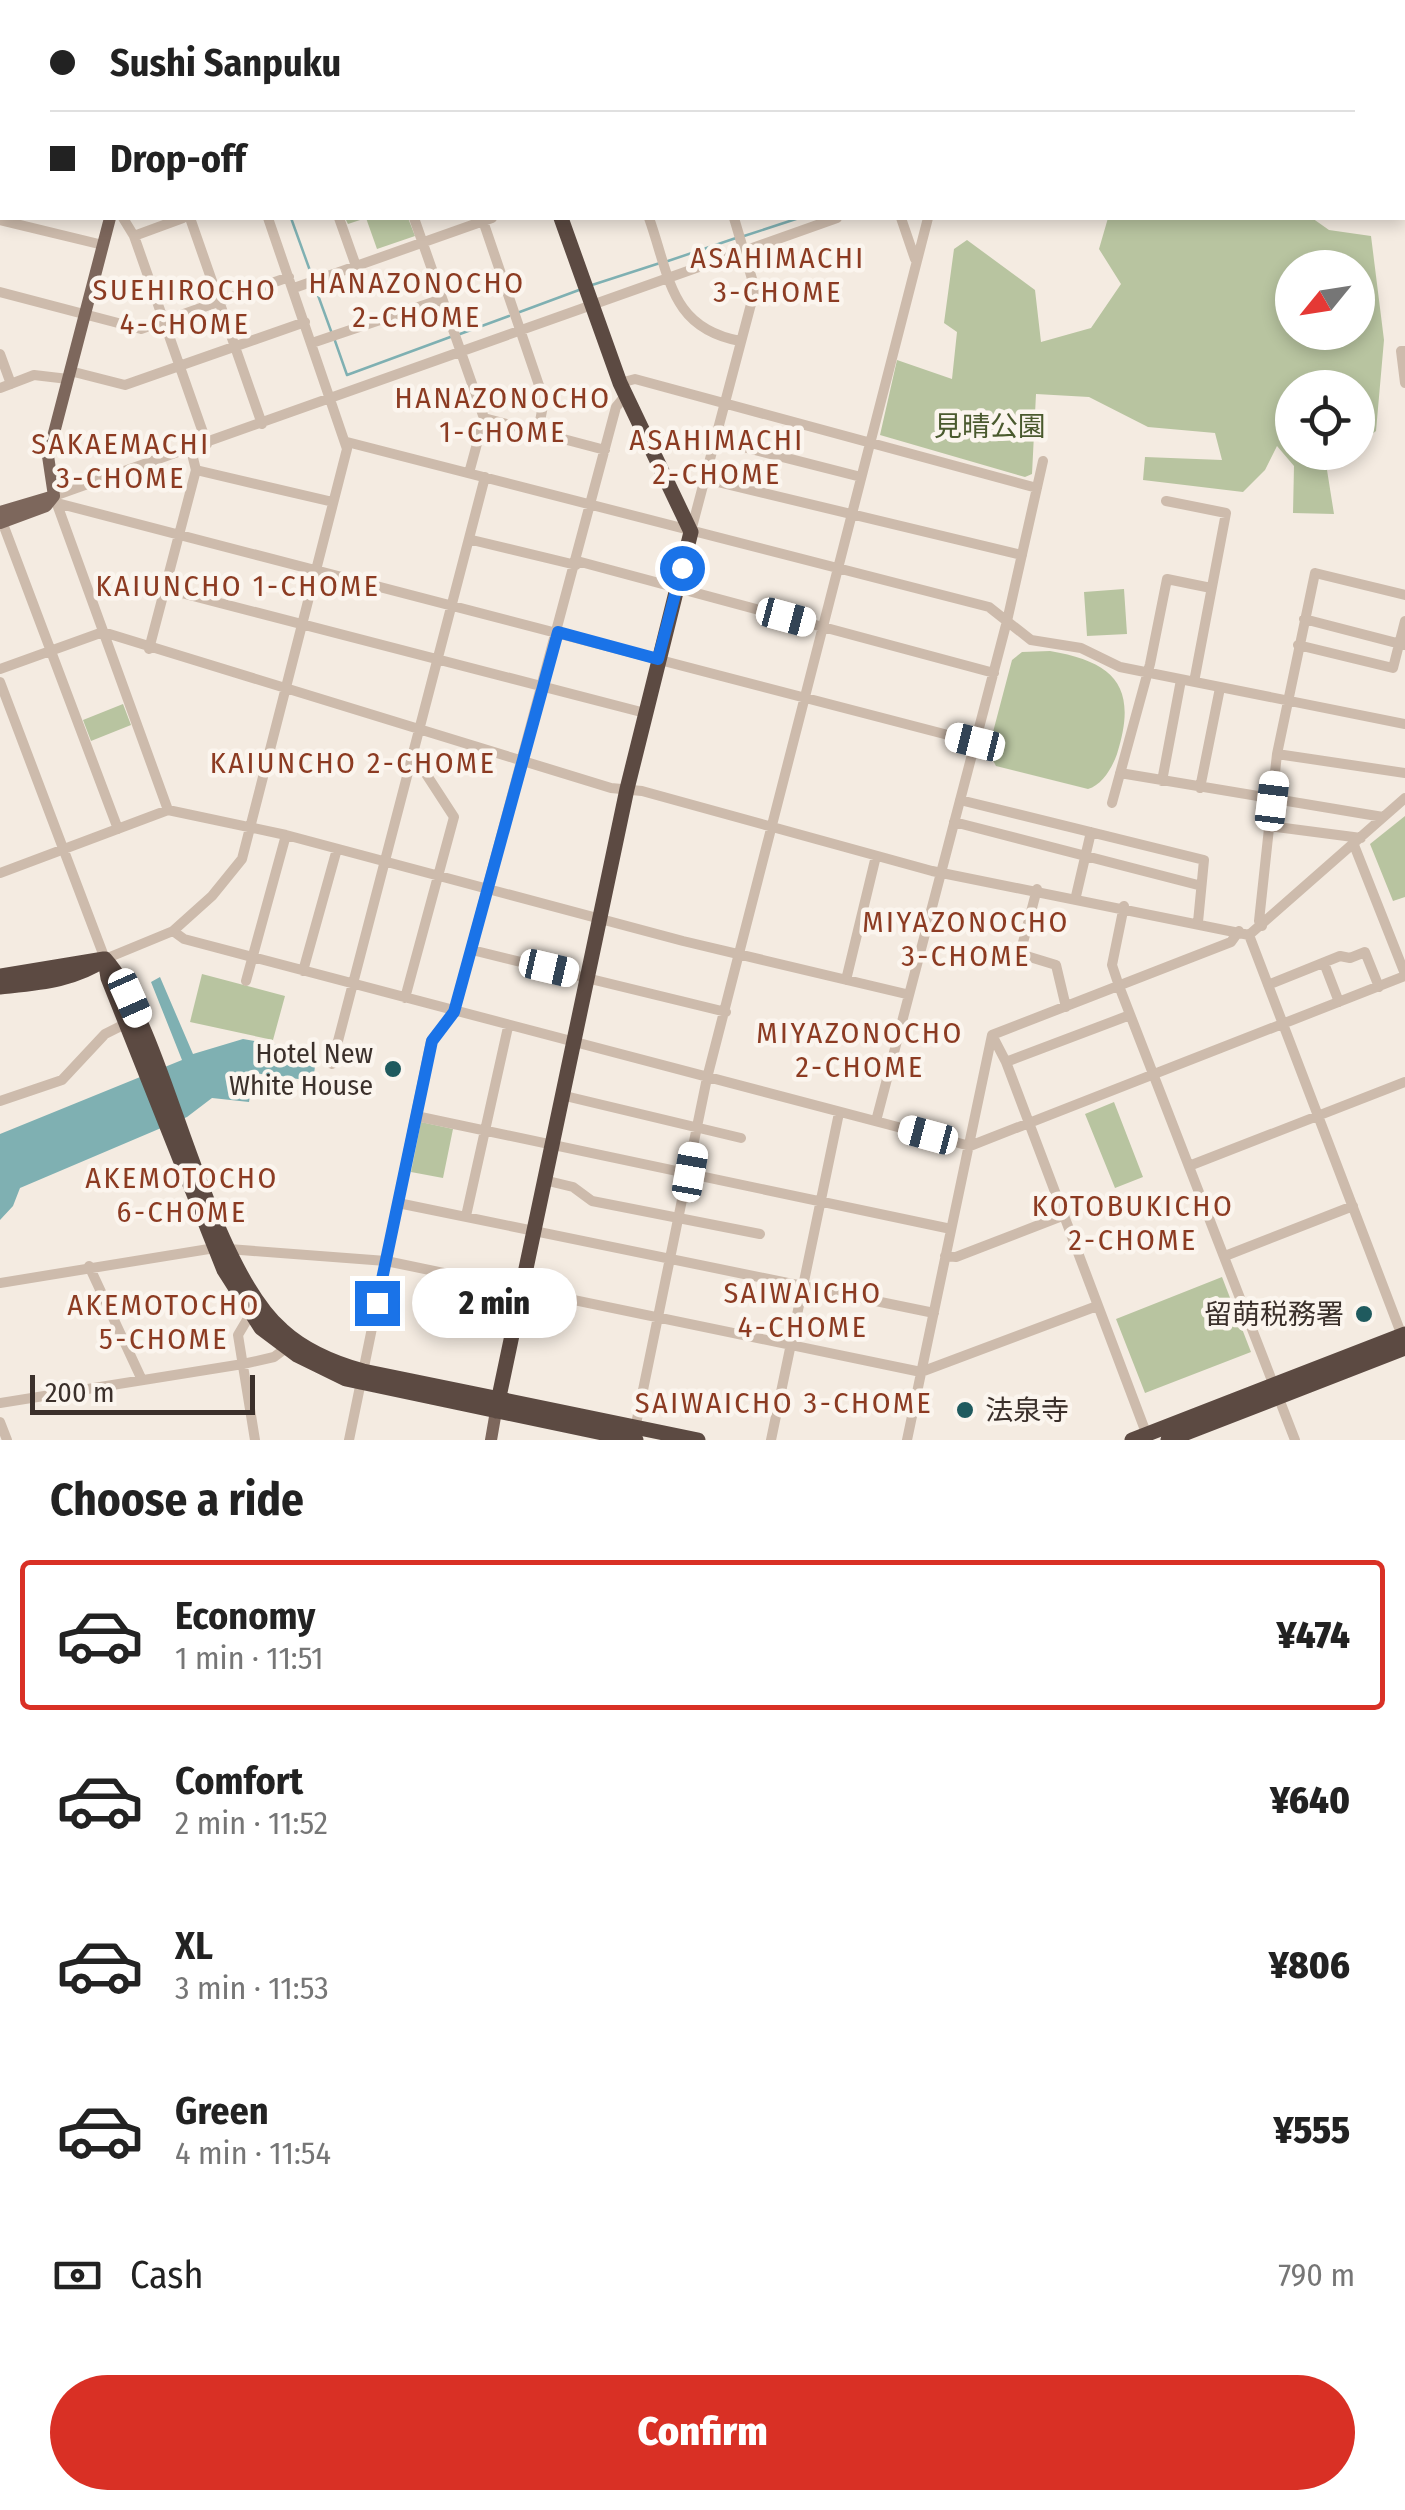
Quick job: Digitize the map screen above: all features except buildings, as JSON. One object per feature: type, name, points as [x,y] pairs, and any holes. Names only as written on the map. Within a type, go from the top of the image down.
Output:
[{"type":"highway","points":[[498,1404],[627,788],[691,532],[623,389],[562,220]]},
{"type":"highway","points":[[0,976],[106,959]]},
{"type":"highway","points":[[0,987],[88,972],[106,959]]},
{"type":"highway","points":[[106,959],[127,1023],[150,1064]]},
{"type":"highway","points":[[106,959],[119,974],[222,1248],[254,1309],[286,1348],[320,1368],[634,1436],[698,1440]]},
{"type":"highway","points":[[254,1309],[296,1342],[362,1377]]},
{"type":"highway","points":[[1142,1438],[1405,1341]]},
{"type":"highway","points":[[1168,1440],[1277,1391]]},
{"type":"main road","points":[[1,518],[55,499],[48,456],[110,220]]},
{"type":"main road","points":[[491,1440],[498,1404]]},
{"type":"street","points":[[1405,108],[1405,115]]},
{"type":"street","points":[[0,220],[32,222],[103,246]]},
{"type":"street","points":[[124,220],[134,236],[207,444]]},
{"type":"street","points":[[134,236],[181,220]]},
{"type":"street","points":[[188,220],[262,424]]},
{"type":"street","points":[[0,682],[106,959],[173,931],[212,896],[242,859],[347,442],[269,220]]},
{"type":"street","points":[[340,220],[356,266]]},
{"type":"street","points":[[415,220],[484,418],[469,473]]},
{"type":"street","points":[[0,292],[141,329],[219,300],[356,266],[483,220]]},
{"type":"street","points":[[486,220],[544,400],[538,432]]},
{"type":"street","points":[[650,220],[691,322],[713,336],[740,342]]},
{"type":"street","points":[[691,532],[755,289],[735,220]]},
{"type":"street","points":[[791,220],[795,232]]},
{"type":"street","points":[[55,499],[591,302],[831,220]]},
{"type":"street","points":[[902,220],[916,260]]},
{"type":"street","points":[[634,1436],[708,1078],[927,220]]},
{"type":"street","points":[[312,342],[442,299]]},
{"type":"street","points":[[0,354],[5,386],[44,374],[125,385],[305,322]]},
{"type":"street","points":[[1405,351],[1401,352],[1405,383]]},
{"type":"street","points":[[348,1440],[432,1041],[454,1012],[490,890],[623,389],[635,379],[1037,488]]},
{"type":"street","points":[[484,418],[605,450]]},
{"type":"street","points":[[716,440],[861,476]]},
{"type":"street","points":[[347,442],[989,607],[1031,640],[1081,648],[1120,667],[1405,724]]},
{"type":"street","points":[[148,648],[196,470],[190,450]]},
{"type":"street","points":[[876,1122],[906,994],[1008,620],[1043,461]]},
{"type":"street","points":[[196,470],[333,502]]},
{"type":"street","points":[[332,1064],[422,732],[485,477]]},
{"type":"street","points":[[705,478],[1022,555]]},
{"type":"street","points":[[55,499],[180,537],[975,742]]},
{"type":"street","points":[[55,499],[168,810]]},
{"type":"street","points":[[1166,502],[1226,513],[1194,682]]},
{"type":"street","points":[[1,518],[118,829]]},
{"type":"street","points":[[472,540],[576,563],[994,673]]},
{"type":"street","points":[[1262,926],[1259,921],[1277,754],[1315,573],[1405,595]]},
{"type":"street","points":[[1112,803],[1147,674],[1167,579],[1211,588]]},
{"type":"street","points":[[166,589],[645,713]]},
{"type":"street","points":[[1304,619],[1402,645]]},
{"type":"street","points":[[1298,644],[1393,668],[1402,645],[1405,621]]},
{"type":"street","points":[[0,670],[103,632],[611,788],[627,788],[941,871],[1244,933]]},
{"type":"street","points":[[1162,781],[1181,680]]},
{"type":"street","points":[[1200,788],[1220,688]]},
{"type":"street","points":[[1277,754],[1405,772]]},
{"type":"street","points":[[405,998],[454,817],[415,757]]},
{"type":"street","points":[[1120,773],[1383,817]]},
{"type":"street","points":[[992,1035],[1231,942],[1262,926],[1405,798]]},
{"type":"street","points":[[960,800],[1204,860],[1198,885]]},
{"type":"street","points":[[0,873],[168,810],[240,828],[251,826],[742,956],[906,994]]},
{"type":"street","points":[[954,822],[1204,886],[1198,922]]},
{"type":"street","points":[[1269,826],[1358,841]]},
{"type":"street","points":[[1076,896],[1091,832]]},
{"type":"street","points":[[246,981],[249,957],[286,835]]},
{"type":"street","points":[[173,931],[354,986],[970,1146],[1405,975],[1358,841]]},
{"type":"street","points":[[303,971],[337,849]]},
{"type":"street","points":[[846,980],[876,856]]},
{"type":"street","points":[[1037,888],[1020,954],[1056,965],[1066,1006]]},
{"type":"street","points":[[1124,906],[1112,966],[1118,986],[1295,1440]]},
{"type":"street","points":[[1244,933],[1284,1025],[1405,1341]]},
{"type":"street","points":[[472,950],[726,1012]]},
{"type":"street","points":[[1268,985],[1365,952],[1379,986]]},
{"type":"street","points":[[1324,963],[1339,1002]]},
{"type":"street","points":[[1006,1062],[1130,1015]]},
{"type":"street","points":[[0,1101],[62,1080],[105,1034],[127,1023]]},
{"type":"street","points":[[466,1216],[508,1027]]},
{"type":"street","points":[[992,1035],[1006,1062],[1097,1306],[1142,1438]]},
{"type":"street","points":[[908,1440],[992,1035]]},
{"type":"street","points":[[1189,1166],[1405,1082]]},
{"type":"street","points":[[561,1095],[741,1138]]},
{"type":"street","points":[[771,1440],[839,1113]]},
{"type":"street","points":[[416,1116],[951,1229]]},
{"type":"street","points":[[544,1180],[573,1187],[592,1201],[760,1234]]},
{"type":"street","points":[[398,1203],[934,1313]]},
{"type":"street","points":[[1225,1256],[1353,1206]]},
{"type":"street","points":[[945,1256],[956,1257],[1062,1216]]},
{"type":"street","points":[[0,1283],[222,1248],[386,1260],[921,1372],[1097,1306]]},
{"type":"street","points":[[90,1266],[142,1380]]},
{"type":"street","points":[[254,1309],[238,1328],[254,1440]]},
{"type":"street","points":[[0,1402],[243,1364],[274,1357],[286,1348]]},
{"type":"street","points":[[0,1422],[7,1440]]},
{"type":"green space","points":[[367,220],[409,220],[415,236],[377,249]]},
{"type":"green space","name":"見晴公園","points":[[1107,220],[1315,220],[1329,230],[1371,236],[1373,250],[1275,250],[1275,350],[1375,350],[1375,268],[1384,340],[1376,431],[1375,370],[1275,370],[1275,450],[1265,470],[1243,492],[1143,480],[1145,457],[1222,460],[1215,433],[1148,427],[1089,397],[1036,394],[1032,474],[1025,477],[880,435],[897,360],[952,379],[957,332],[944,323],[954,249],[967,240],[1035,290],[1041,342],[1091,328],[1121,284],[1099,249]]},
{"type":"green space","points":[[1294,470],[1327,470],[1334,514],[1293,513]]},
{"type":"green space","points":[[1124,589],[1127,634],[1087,636],[1084,592]]},
{"type":"green space","points":[[1050,651],[1091,662],[1106,671],[1122,695],[1125,712],[1117,754],[1106,775],[1088,789],[996,766],[988,751],[1012,660],[1022,652]]},
{"type":"green space","points":[[123,704],[131,725],[91,741],[83,720]]},
{"type":"green space","points":[[1405,816],[1405,897],[1393,901],[1370,844]]},
{"type":"green space","points":[[202,974],[285,996],[273,1040],[190,1022]]},
{"type":"green space","points":[[1114,1102],[1143,1177],[1115,1188],[1085,1114]]},
{"type":"green space","points":[[421,1122],[453,1129],[443,1178],[411,1172]]},
{"type":"green space","points":[[1222,1277],[1251,1352],[1145,1393],[1116,1319]]},
{"type":"water","points":[[160,977],[193,1054],[243,1039],[317,1052],[313,1081],[254,1073],[249,1102],[212,1098],[187,1117],[20,1188],[13,1206],[0,1220],[0,1134],[182,1060],[151,982]]},
{"type":"waterway","points":[[292,220],[313,279]]},
{"type":"waterway","points":[[744,236],[793,220]]},
{"type":"waterway","points":[[668,261],[736,238]]},
{"type":"waterway","points":[[592,285],[660,263]]},
{"type":"waterway","points":[[315,287],[331,331]]},
{"type":"waterway","points":[[517,313],[579,290]]},
{"type":"waterway","points":[[460,334],[509,316]]},
{"type":"waterway","points":[[334,338],[347,375],[453,336]]},
{"type":"place","name":"Hotel New White House","points":[[393,1069]]},
{"type":"place","name":"留萌税務署","points":[[1364,1314]]},
{"type":"place","name":"法泉寺","points":[[965,1410]]},
{"type":"district","name":"ASAHIMACHI 3-CHOME","points":[[778,275]]},
{"type":"district","name":"HANAZONOCHO 2-CHOME","points":[[417,300]]},
{"type":"district","name":"SUEHIROCHO 4-CHOME","points":[[185,307]]},
{"type":"district","name":"HANAZONOCHO 1-CHOME","points":[[503,415]]},
{"type":"district","name":"ASAHIMACHI 2-CHOME","points":[[717,457]]},
{"type":"district","name":"SAKAEMACHI 3-CHOME","points":[[121,461]]},
{"type":"district","name":"KAIUNCHO 1-CHOME","points":[[238,586]]},
{"type":"district","name":"KAIUNCHO 2-CHOME","points":[[353,763]]},
{"type":"district","name":"MIYAZONOCHO 3-CHOME","points":[[966,939]]},
{"type":"district","name":"MIYAZONOCHO 2-CHOME","points":[[860,1050]]},
{"type":"district","name":"AKEMOTOCHO 6-CHOME","points":[[182,1195]]},
{"type":"district","name":"KOTOBUKICHO 2-CHOME","points":[[1133,1223]]},
{"type":"district","name":"SAIWAICHO 4-CHOME","points":[[803,1310]]},
{"type":"district","name":"AKEMOTOCHO 5-CHOME","points":[[164,1322]]},
{"type":"district","name":"SAIWAICHO 3-CHOME","points":[[784,1403]]},
{"type":"route","points":[[377,1303],[432,1041],[454,1012],[558,632],[658,659],[682,568]]}]
